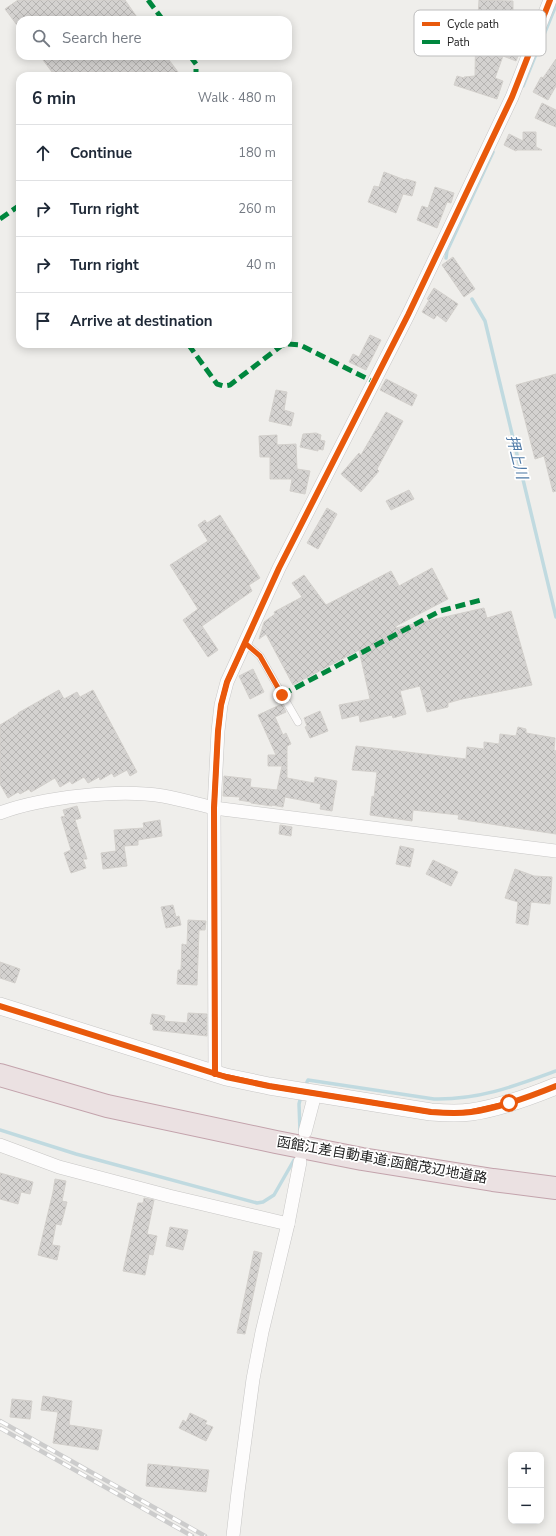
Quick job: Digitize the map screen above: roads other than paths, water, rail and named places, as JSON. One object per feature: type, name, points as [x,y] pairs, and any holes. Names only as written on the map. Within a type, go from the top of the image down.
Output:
[{"type":"highway","name":"函館江差自動車道;函館茂辺地道路","points":[[0,1063],[209,1128]]},
{"type":"highway","name":"函館江差自動車道;函館茂辺地道路","points":[[0,1075],[107,1106],[209,1128],[362,1159],[492,1180],[556,1188]]},
{"type":"street","points":[[546,10],[550,0]]},
{"type":"street","points":[[215,1074],[214,808],[218,731],[221,705],[227,682],[279,568],[398,335],[452,223],[512,97],[528,56]]},
{"type":"street","points":[[0,813],[26,805],[72,797],[122,793],[162,796],[214,808],[556,851]]},
{"type":"street","points":[[0,1006],[215,1074],[269,1086],[431,1112],[470,1112],[509,1103],[556,1086]]},
{"type":"street","points":[[305,1132],[315,1094]]},
{"type":"street","points":[[0,1145],[59,1168],[288,1224]]},
{"type":"street","points":[[233,1536],[253,1379],[262,1332],[288,1224],[300,1162]]},
{"type":"lane","points":[[245,643],[260,656],[298,722]]},
{"type":"waterway","name":"押上川","points":[[546,30],[556,5]]},
{"type":"waterway","name":"押上川","points":[[523,86],[535,56]]},
{"type":"waterway","name":"押上川","points":[[446,258],[447,251],[493,152]]},
{"type":"waterway","name":"押上川","points":[[472,299],[485,321],[556,617]]},
{"type":"waterway","points":[[307,1082],[308,1080],[434,1099],[450,1099],[482,1095],[526,1082],[556,1071]]},
{"type":"waterway","points":[[300,1100],[300,1131]]},
{"type":"waterway","points":[[0,1130],[76,1154],[257,1203],[263,1202],[274,1195],[294,1160]]},
{"type":"railway","points":[[0,1421],[205,1536]]},
{"type":"railway","points":[[0,1428],[192,1536]]}]
